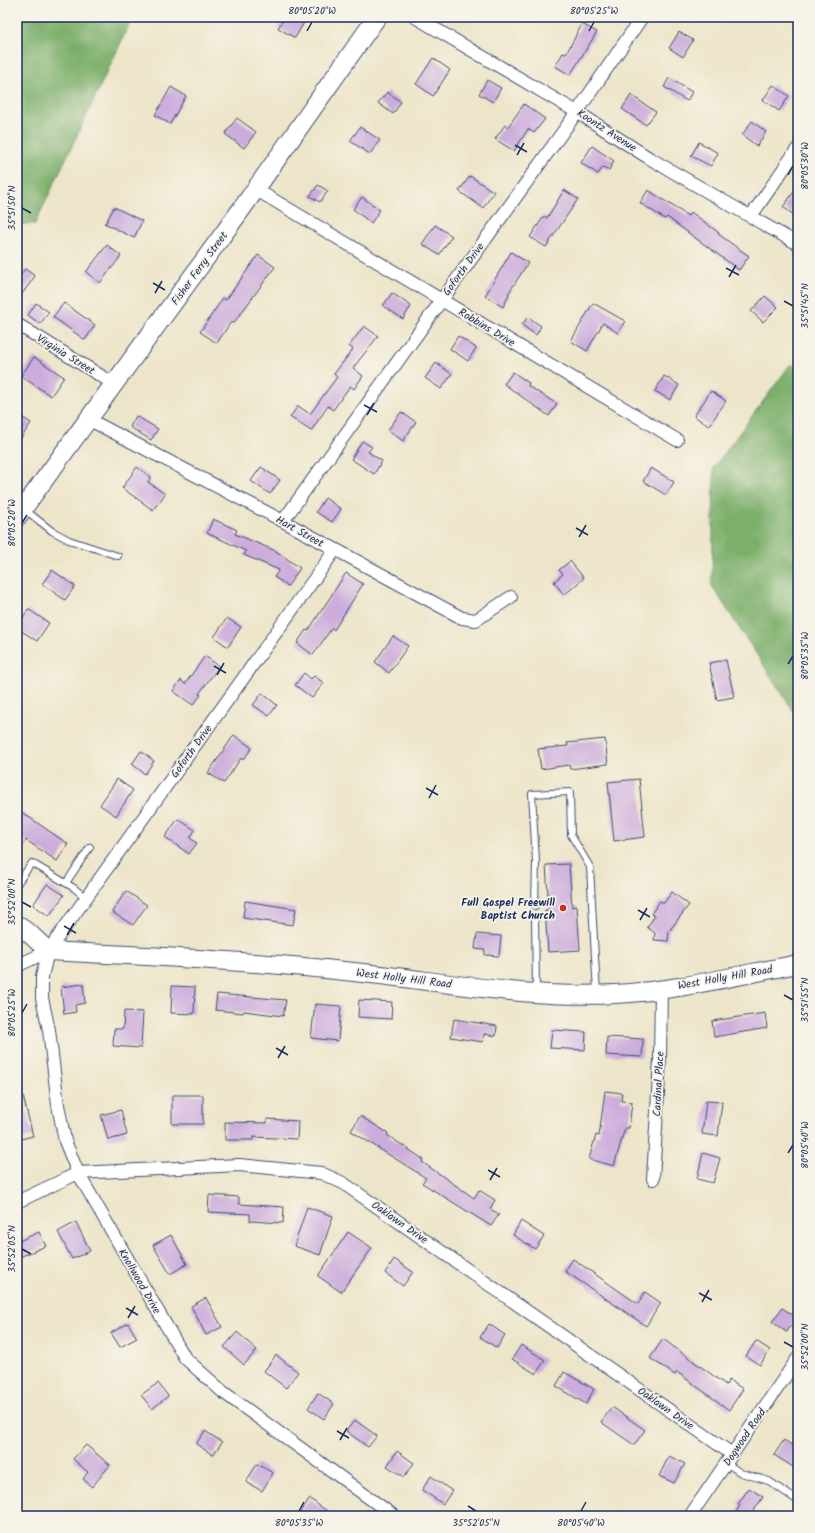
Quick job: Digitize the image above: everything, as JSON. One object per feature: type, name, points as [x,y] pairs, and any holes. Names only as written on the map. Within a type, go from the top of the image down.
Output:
[{"type":"street","name":"Fisher Ferry Street","points":[[20,512],[255,189],[377,17]]},
{"type":"street","name":"Koontz Avenue","points":[[415,17],[577,112],[649,158],[798,244]]},
{"type":"street","name":"Goforth Drive","points":[[283,521],[577,112],[642,17]]},
{"type":"street","points":[[751,216],[798,148]]},
{"type":"street","name":"Robbins Drive","points":[[255,189],[677,440]]},
{"type":"street","name":"Virginia Street","points":[[17,324],[114,384]]},
{"type":"street","name":"Hart Street","points":[[88,420],[283,521],[462,618],[476,620],[511,597]]},
{"type":"street","name":"Goforth Drive","points":[[48,952],[335,550]]},
{"type":"street","points":[[17,925],[30,934],[48,952],[17,966]]},
{"type":"street","name":"West Holly Hill Road","points":[[48,952],[195,957],[355,972],[536,993],[597,995],[661,989],[798,964]]},
{"type":"street","name":"Knollwood Drive","points":[[48,952],[42,977],[42,998],[60,1119],[65,1141],[78,1173],[184,1358],[223,1392],[394,1516]]},
{"type":"street","name":"Cardinal Place","points":[[653,1179],[660,1059],[661,989]]},
{"type":"street","name":"Oaklawn Drive","points":[[17,1202],[78,1173],[239,1165],[321,1173],[343,1183],[729,1458]]},
{"type":"street","name":"Dogwood Road","points":[[690,1516],[798,1358]]},
{"type":"lane","points":[[20,512],[52,531],[83,545],[118,556]]},
{"type":"lane","points":[[535,906],[536,861],[532,794],[570,792],[571,835],[590,867],[597,995]]},
{"type":"lane","points":[[66,883],[90,847]]},
{"type":"lane","points":[[17,884],[32,863],[66,883],[86,898]]},
{"type":"lane","points":[[535,918],[536,993]]},
{"type":"lane","points":[[729,1458],[741,1473],[769,1481],[798,1501]]},
{"type":"green space","points":[[17,17],[133,17],[35,224],[17,224]]},
{"type":"green space","points":[[790,365],[798,366],[798,718],[712,586],[714,467]]},
{"type":"building","points":[[285,17],[307,17],[295,38],[278,28]]},
{"type":"building","points":[[582,24],[597,32],[570,75],[555,66],[563,53],[566,54]]},
{"type":"building","points":[[679,32],[693,40],[683,57],[669,48]]},
{"type":"building","points":[[433,58],[450,70],[433,96],[416,84]]},
{"type":"building","points":[[669,78],[692,92],[687,101],[664,87]]},
{"type":"building","points":[[487,80],[501,88],[493,102],[479,94]]},
{"type":"building","points":[[773,85],[789,96],[779,111],[763,100]]},
{"type":"building","points":[[171,87],[186,96],[170,124],[155,115]]},
{"type":"building","points":[[387,92],[401,102],[393,114],[378,103]]},
{"type":"building","points":[[631,95],[656,112],[646,125],[622,109]]},
{"type":"building","points":[[524,104],[545,119],[534,133],[528,129],[514,151],[495,139],[505,125],[508,127]]},
{"type":"building","points":[[237,118],[256,132],[244,148],[225,134]]},
{"type":"building","points":[[752,121],[766,132],[757,146],[742,135]]},
{"type":"building","points":[[360,127],[380,140],[370,154],[350,141]]},
{"type":"building","points":[[699,142],[718,153],[711,166],[691,156]]},
{"type":"building","points":[[592,146],[614,161],[609,170],[603,167],[598,174],[581,163]]},
{"type":"building","points":[[470,176],[494,192],[483,208],[459,191]]},
{"type":"building","points":[[318,185],[328,191],[320,202],[310,196]]},
{"type":"building","points":[[798,186],[798,218],[783,207]]},
{"type":"building","points":[[564,190],[578,199],[546,247],[530,237],[544,216],[547,218]]},
{"type":"building","points":[[648,190],[688,216],[691,212],[719,233],[718,234],[749,256],[739,270],[667,217],[665,219],[640,203]]},
{"type":"building","points":[[362,197],[380,210],[371,223],[353,209]]},
{"type":"building","points":[[114,207],[142,221],[134,238],[104,223],[106,223]]},
{"type":"building","points":[[435,225],[452,236],[439,255],[422,244]]},
{"type":"building","points":[[107,245],[121,256],[100,283],[86,272]]},
{"type":"building","points":[[511,252],[528,263],[508,294],[509,295],[503,307],[485,296]]},
{"type":"building","points":[[258,255],[275,267],[233,324],[231,322],[217,343],[200,332],[223,298],[226,300]]},
{"type":"building","points":[[25,269],[35,276],[17,301],[17,280]]},
{"type":"building","points":[[392,293],[411,306],[403,319],[383,306]]},
{"type":"building","points":[[765,296],[778,307],[763,322],[751,311]]},
{"type":"building","points":[[36,303],[49,312],[40,324],[28,315]]},
{"type":"building","points":[[64,303],[95,325],[85,340],[53,317]]},
{"type":"building","points":[[593,303],[625,321],[618,333],[603,323],[587,351],[571,341]]},
{"type":"building","points":[[528,317],[541,326],[536,335],[522,325]]},
{"type":"building","points":[[364,326],[378,336],[353,368],[363,376],[354,389],[350,386],[333,410],[328,406],[311,431],[290,417],[298,406],[310,414],[337,377],[334,374],[353,349],[349,346]]},
{"type":"building","points":[[458,336],[476,348],[468,361],[450,349]]},
{"type":"building","points":[[34,357],[64,377],[51,396],[21,376]]},
{"type":"building","points":[[436,363],[452,374],[441,389],[425,378]]},
{"type":"building","points":[[513,372],[529,383],[528,386],[557,404],[549,416],[504,384]]},
{"type":"building","points":[[664,376],[679,385],[670,400],[655,391]]},
{"type":"building","points":[[711,391],[726,401],[709,426],[694,416]]},
{"type":"building","points":[[401,412],[416,422],[403,441],[388,430]]},
{"type":"building","points":[[17,414],[31,423],[17,444]]},
{"type":"building","points":[[136,416],[158,429],[151,440],[130,427]]},
{"type":"building","points":[[362,441],[372,447],[368,452],[382,461],[374,474],[351,459]]},
{"type":"building","points":[[137,467],[151,477],[148,482],[165,494],[153,510],[122,488]]},
{"type":"building","points":[[261,467],[280,480],[270,494],[251,481]]},
{"type":"building","points":[[651,468],[674,482],[666,495],[643,481]]},
{"type":"building","points":[[325,498],[341,509],[332,522],[316,512]]},
{"type":"building","points":[[213,519],[237,530],[235,534],[276,551],[300,568],[288,586],[274,577],[279,570],[244,555],[246,551],[207,533]]},
{"type":"building","points":[[570,561],[584,578],[564,595],[554,582],[563,574],[559,570]]},
{"type":"building","points":[[52,570],[75,586],[65,600],[42,584]]},
{"type":"building","points":[[346,573],[363,584],[334,630],[332,628],[313,655],[297,643],[306,630],[308,631]]},
{"type":"building","points":[[28,609],[49,623],[37,641],[17,628]]},
{"type":"building","points":[[227,618],[241,627],[228,647],[214,637]]},
{"type":"building","points":[[393,636],[408,646],[389,673],[375,662]]},
{"type":"building","points":[[205,656],[219,666],[193,705],[173,691],[181,680],[185,684]]},
{"type":"building","points":[[726,660],[734,697],[717,700],[709,663]]},
{"type":"building","points":[[304,673],[311,679],[314,676],[324,683],[312,698],[295,685]]},
{"type":"building","points":[[262,693],[277,705],[269,716],[253,705]]},
{"type":"building","points":[[234,735],[252,748],[243,760],[241,758],[224,783],[208,773]]},
{"type":"building","points":[[605,739],[608,764],[570,769],[569,765],[541,769],[538,749],[568,746],[567,743]]},
{"type":"building","points":[[141,751],[154,761],[145,774],[132,764]]},
{"type":"building","points":[[117,779],[133,790],[116,816],[100,805]]},
{"type":"building","points":[[639,779],[645,837],[614,841],[608,782]]},
{"type":"building","points":[[17,809],[68,844],[57,861],[26,840],[17,853]]},
{"type":"building","points":[[178,819],[195,830],[190,838],[197,843],[189,854],[165,837]]},
{"type":"building","name":"Full Gospel Freewill Baptist Church","points":[[569,864],[572,907],[577,906],[580,950],[548,952],[545,910],[549,910],[546,865]]},
{"type":"building","points":[[47,884],[64,895],[49,916],[33,905]]},
{"type":"building","points":[[126,891],[147,905],[133,925],[112,912]]},
{"type":"building","points":[[672,892],[689,905],[669,931],[668,941],[654,940],[655,933],[647,927],[655,916],[651,914],[660,901],[664,903]]},
{"type":"building","points":[[245,901],[296,909],[293,925],[243,918]]},
{"type":"building","points":[[477,934],[501,936],[499,956],[485,955],[485,950],[475,949]]},
{"type":"building","points":[[83,984],[85,1003],[75,1005],[76,1012],[64,1014],[61,987]]},
{"type":"building","points":[[172,986],[195,987],[194,1014],[171,1013]]},
{"type":"building","points":[[217,994],[286,1000],[283,1016],[244,1011],[243,1013],[215,1010]]},
{"type":"building","points":[[359,1000],[392,1002],[391,1019],[358,1017]]},
{"type":"building","points":[[315,1004],[341,1006],[338,1041],[311,1038]]},
{"type":"building","points":[[124,1011],[143,1012],[141,1048],[113,1046],[114,1029],[123,1029]]},
{"type":"building","points":[[765,1013],[767,1028],[714,1037],[712,1021]]},
{"type":"building","points":[[454,1019],[497,1026],[496,1036],[484,1034],[483,1042],[451,1037]]},
{"type":"building","points":[[552,1030],[586,1032],[585,1050],[550,1048]]},
{"type":"building","points":[[607,1037],[643,1039],[642,1057],[606,1055]]},
{"type":"building","points":[[21,1088],[33,1136],[17,1140],[17,1089]]},
{"type":"building","points":[[605,1091],[622,1093],[621,1101],[632,1102],[629,1128],[625,1128],[614,1166],[589,1159],[596,1135],[599,1136]]},
{"type":"building","points":[[172,1095],[203,1095],[203,1124],[172,1124]]},
{"type":"building","points":[[706,1101],[722,1102],[718,1136],[702,1134]]},
{"type":"building","points":[[121,1110],[127,1135],[108,1140],[101,1115]]},
{"type":"building","points":[[360,1116],[388,1133],[387,1135],[423,1159],[422,1162],[474,1198],[479,1190],[495,1200],[490,1209],[499,1214],[491,1226],[422,1183],[426,1178],[351,1131]]},
{"type":"building","points":[[267,1119],[298,1121],[297,1139],[253,1137],[253,1140],[225,1140],[225,1122],[267,1123]]},
{"type":"building","points":[[703,1153],[720,1158],[713,1183],[697,1179]]},
{"type":"building","points":[[209,1195],[239,1197],[239,1204],[284,1207],[283,1223],[250,1221],[250,1214],[208,1212]]},
{"type":"building","points":[[307,1207],[333,1216],[320,1255],[294,1246]]},
{"type":"building","points":[[521,1221],[544,1236],[535,1249],[513,1235]]},
{"type":"building","points":[[76,1222],[90,1251],[72,1259],[58,1232]]},
{"type":"building","points":[[39,1232],[46,1246],[17,1258],[17,1242]]},
{"type":"building","points":[[348,1232],[372,1248],[341,1292],[318,1276]]},
{"type":"building","points":[[171,1235],[187,1264],[170,1274],[153,1245]]},
{"type":"building","points":[[394,1259],[413,1272],[403,1286],[385,1273]]},
{"type":"building","points":[[573,1259],[638,1304],[645,1292],[661,1303],[646,1326],[565,1271]]},
{"type":"building","points":[[206,1298],[222,1327],[206,1335],[191,1306]]},
{"type":"building","points":[[782,1308],[796,1317],[787,1332],[772,1322]]},
{"type":"building","points":[[128,1323],[137,1338],[120,1347],[111,1333]]},
{"type":"building","points":[[489,1324],[505,1335],[497,1348],[480,1337]]},
{"type":"building","points":[[237,1332],[257,1350],[244,1365],[224,1347]]},
{"type":"building","points":[[663,1339],[726,1385],[729,1380],[743,1389],[729,1410],[677,1372],[675,1375],[650,1358]]},
{"type":"building","points":[[756,1341],[770,1350],[760,1365],[746,1356]]},
{"type":"building","points":[[521,1345],[545,1360],[536,1374],[512,1359]]},
{"type":"building","points":[[276,1355],[298,1372],[286,1388],[264,1371]]},
{"type":"building","points":[[564,1372],[594,1389],[586,1404],[556,1386]]},
{"type":"building","points":[[158,1383],[168,1396],[152,1409],[141,1395]]},
{"type":"building","points":[[318,1393],[334,1404],[324,1419],[308,1408]]},
{"type":"building","points":[[612,1407],[645,1430],[634,1445],[601,1422]]},
{"type":"building","points":[[355,1420],[377,1436],[368,1447],[346,1431]]},
{"type":"building","points":[[205,1431],[222,1442],[213,1455],[196,1444]]},
{"type":"building","points":[[784,1440],[798,1449],[798,1470],[774,1455]]},
{"type":"building","points":[[86,1445],[110,1465],[92,1487],[83,1479],[88,1472],[73,1459]]},
{"type":"building","points":[[397,1451],[414,1463],[404,1477],[387,1466]]},
{"type":"building","points":[[669,1456],[685,1464],[674,1483],[659,1476]]},
{"type":"building","points":[[257,1464],[273,1473],[262,1491],[246,1482]]},
{"type":"building","points":[[431,1476],[452,1491],[443,1504],[422,1490]]},
{"type":"building","points":[[749,1488],[763,1497],[750,1516],[734,1516],[740,1505],[738,1504]]},
{"type":"building","points":[[310,1499],[334,1516],[306,1516],[300,1512]]},
{"type":"place","name":"Full Gospel Freewill Baptist Church","points":[[563,908]]}]
